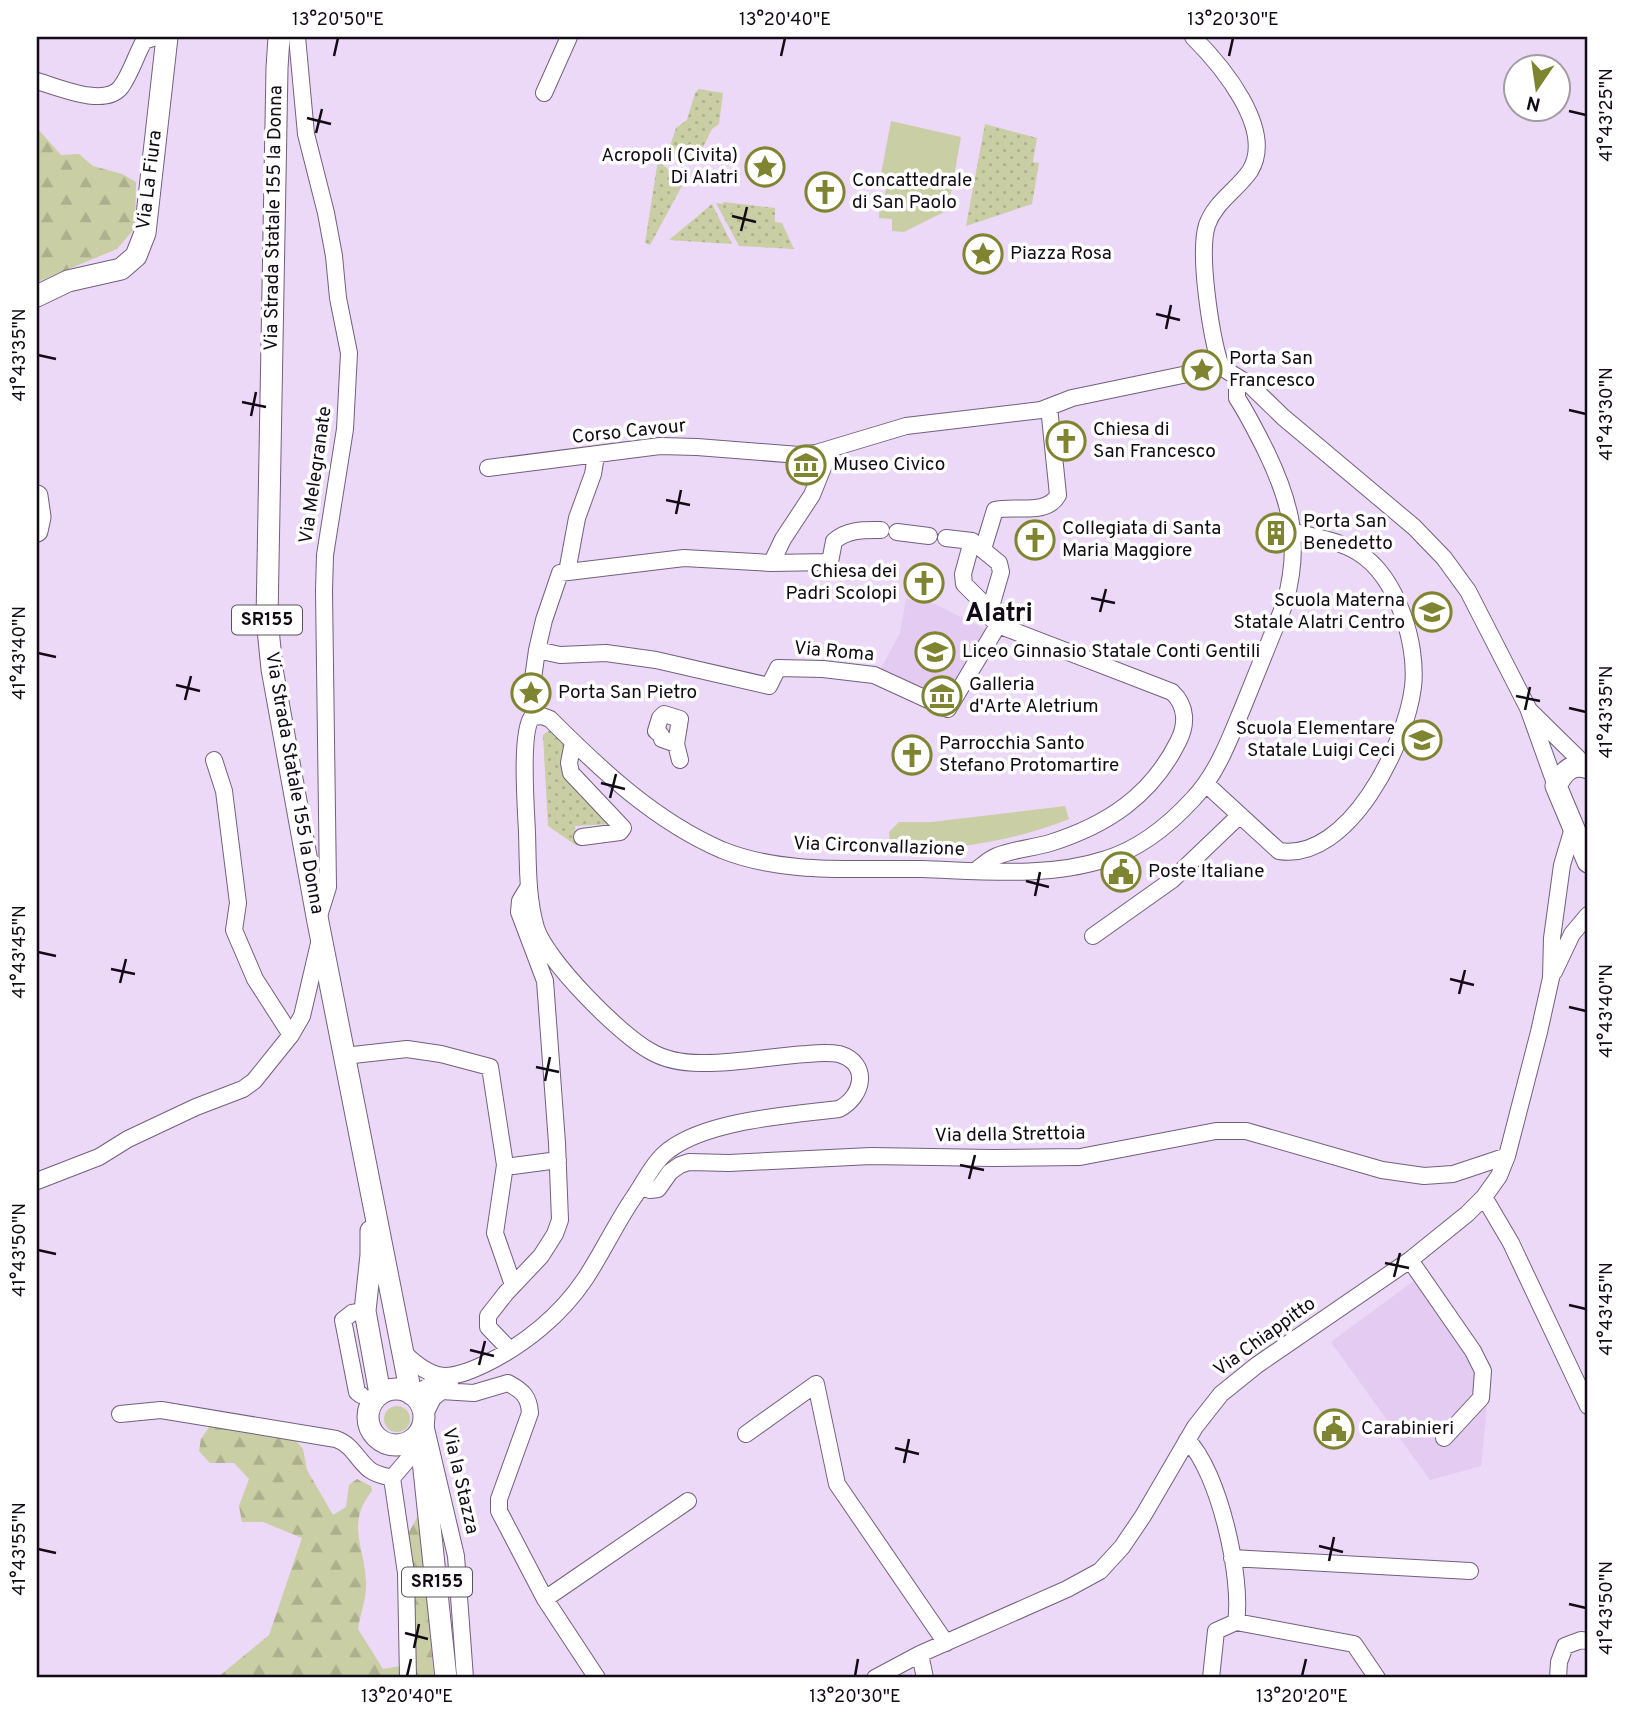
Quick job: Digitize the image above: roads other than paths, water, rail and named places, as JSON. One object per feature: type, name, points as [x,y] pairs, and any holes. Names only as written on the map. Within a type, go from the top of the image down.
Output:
[{"type":"main road","name":"Via La Fiura","points":[[37,296],[68,281],[121,269],[136,256],[145,233],[167,37]]},
{"type":"main road","name":"Via Strada Statale 155 la Donna","points":[[279,37],[267,619],[272,669],[371,1194],[378,1255]]},
{"type":"main road","points":[[37,496],[40,517],[37,531]]},
{"type":"main road","points":[[1588,767],[1570,767],[1556,786],[1588,862]]},
{"type":"main road","points":[[378,1255],[395,1308],[412,1394]]},
{"type":"main road","points":[[378,1255],[365,1311],[370,1394],[368,1425],[377,1439],[402,1451],[425,1485]]},
{"type":"main road","points":[[365,1311],[395,1308]]},
{"type":"main road","points":[[370,1394],[399,1389],[412,1394],[419,1402],[423,1422],[425,1485]]},
{"type":"main road","points":[[402,1451],[423,1422]]},
{"type":"main road","name":"SR155","points":[[425,1485],[446,1678]]},
{"type":"street","points":[[37,81],[91,96],[113,95],[121,87],[144,41],[156,37]]},
{"type":"street","name":"Via Melegranate","points":[[43,1179],[99,1157],[160,1123],[243,1089],[254,1081],[291,1035],[302,1016],[307,1000],[327,887],[325,555],[345,429],[350,372],[334,256],[306,134],[297,37]]},
{"type":"street","points":[[544,93],[569,37]]},
{"type":"street","points":[[1193,37],[1234,83],[1248,111],[1256,143],[1252,168],[1214,211],[1207,225],[1203,260],[1212,329],[1221,367],[1244,382],[1414,527],[1444,558],[1468,591],[1528,708],[1556,786]]},
{"type":"street","name":"Corso Cavour","points":[[488,468],[660,446],[799,455],[828,453],[906,426],[1031,412],[1072,398],[1221,367]]},
{"type":"street","name":"Via Circonvallazione","points":[[536,715],[550,719],[642,803],[677,827],[725,851],[765,861],[801,867],[1006,871],[1070,867],[1106,859],[1132,848],[1181,811],[1206,784],[1234,727],[1291,582],[1294,532],[1287,498],[1279,477],[1237,398],[1237,387],[1244,382]]},
{"type":"street","points":[[975,870],[995,856],[1050,843],[1114,816],[1133,801],[1157,775],[1181,736],[1185,716],[1182,705],[1172,692],[994,617],[964,584],[962,579],[995,510],[1044,507],[1057,498],[1058,485],[1049,407]]},
{"type":"street","points":[[772,562],[783,539],[812,495],[828,453]]},
{"type":"street","points":[[567,572],[577,518],[593,474],[596,456]]},
{"type":"street","points":[[412,1394],[450,1381],[510,1350],[540,1329],[564,1306],[586,1278],[604,1243],[659,1160],[669,1150],[708,1131],[839,1109],[851,1103],[858,1093],[858,1069],[840,1055],[824,1053],[703,1063],[652,1053],[625,1033],[556,963],[545,948],[536,929],[528,886],[526,727],[536,715],[531,693],[537,650],[560,573],[684,558],[830,562],[834,541],[842,534],[852,531],[894,531],[929,536]]},
{"type":"street","points":[[1206,784],[1279,851],[1302,851],[1323,841],[1352,817],[1376,789],[1402,726],[1413,688],[1414,667],[1404,620],[1388,581],[1368,560],[1345,545],[1294,532]]},
{"type":"street","points":[[946,538],[977,545],[1001,566],[994,617]]},
{"type":"street","name":"Via Roma","points":[[537,650],[560,655],[606,653],[656,660],[769,686],[778,668],[823,669],[874,675],[948,709],[994,617]]},
{"type":"street","points":[[1528,708],[1588,767]]},
{"type":"street","points":[[573,742],[569,763],[571,773],[623,828],[620,832],[582,837]]},
{"type":"street","points":[[214,761],[224,791],[238,903],[234,930],[255,979],[291,1035]]},
{"type":"street","points":[[1093,936],[1172,880],[1240,815]]},
{"type":"street","points":[[1551,978],[1552,939],[1562,864],[1573,828]]},
{"type":"street","points":[[1005,854],[1000,862],[1006,871]]},
{"type":"street","points":[[510,1350],[488,1327],[488,1316],[541,1255],[555,1234],[560,1220],[545,981],[519,912],[520,901],[528,886]]},
{"type":"street","points":[[1551,978],[1572,934],[1588,915]]},
{"type":"street","name":"Via Chiappitto","points":[[875,1678],[920,1654],[1067,1589],[1100,1571],[1122,1547],[1187,1440],[1221,1394],[1410,1260],[1484,1197],[1499,1177],[1507,1156],[1551,978]]},
{"type":"street","points":[[344,1056],[407,1049],[441,1054],[490,1067],[505,1165],[495,1233],[513,1285]]},
{"type":"street","name":"Via della Strettoia","points":[[642,1186],[650,1190],[658,1189],[670,1172],[689,1162],[729,1163],[871,1156],[1080,1157],[1216,1131],[1246,1131],[1382,1170],[1424,1176],[1452,1174],[1507,1156]]},
{"type":"street","points":[[505,1165],[558,1160]]},
{"type":"street","points":[[37,1194],[43,1179]]},
{"type":"street","points":[[1484,1197],[1511,1243],[1588,1406]]},
{"type":"street","points":[[1410,1260],[1466,1341],[1483,1371],[1481,1398],[1444,1438]]},
{"type":"street","points":[[404,1353],[425,1370],[474,1394],[508,1383],[522,1390],[529,1400],[530,1413],[499,1499],[499,1511],[545,1599],[597,1678]]},
{"type":"street","points":[[423,1422],[429,1404],[450,1381]]},
{"type":"street","points":[[746,1434],[816,1384],[837,1484],[946,1643]]},
{"type":"street","points":[[120,1413],[161,1410],[336,1439],[345,1442],[368,1469],[378,1475],[392,1478]]},
{"type":"street","name":"Via la Stazza","points":[[423,1422],[456,1556],[466,1678]]},
{"type":"street","points":[[1187,1440],[1198,1451],[1227,1527],[1239,1605],[1236,1622]]},
{"type":"street","points":[[402,1451],[392,1478],[406,1573],[408,1678]]},
{"type":"street","points":[[545,1599],[688,1501]]},
{"type":"street","points":[[1232,1558],[1470,1571]]},
{"type":"street","points":[[1211,1678],[1216,1631],[1236,1622],[1354,1644],[1377,1678]]},
{"type":"street","points":[[1558,1678],[1559,1662],[1565,1646],[1581,1640],[1588,1641]]},
{"type":"street","points":[[920,1654],[925,1678]]},
{"type":"place","name":"Acropoli (Civita) Di Alatri","points":[[765,167]]},
{"type":"place","name":"Concattedrale di San Paolo","points":[[825,192]]},
{"type":"place","name":"Piazza Rosa","points":[[983,254]]},
{"type":"place","name":"Porta San Francesco","points":[[1202,370]]},
{"type":"place","name":"Chiesa di San Francesco","points":[[1066,441]]},
{"type":"place","name":"Museo Civico","points":[[806,465]]},
{"type":"place","name":"Porta San Benedetto","points":[[1276,533]]},
{"type":"place","name":"Collegiata di Santa Maria Maggiore","points":[[1035,540]]},
{"type":"place","name":"Chiesa dei Padri Scolopi","points":[[924,583]]},
{"type":"place","name":"Scuola Materna Statale Alatri Centro","points":[[1432,612]]},
{"type":"place","name":"Liceo Ginnasio Statale Conti Gentili","points":[[935,652]]},
{"type":"place","name":"Porta San Pietro","points":[[531,693]]},
{"type":"place","name":"Galleria d'Arte Aletrium","points":[[942,696]]},
{"type":"place","name":"Scuola Elementare Statale Luigi Ceci","points":[[1422,740]]},
{"type":"place","name":"Parrocchia Santo Stefano Protomartire","points":[[912,755]]},
{"type":"place","name":"Poste Italiane","points":[[1121,872]]},
{"type":"place","name":"Carabinieri","points":[[1334,1429]]},
{"type":"district","name":"Alatri","points":[[999,614]]}]
